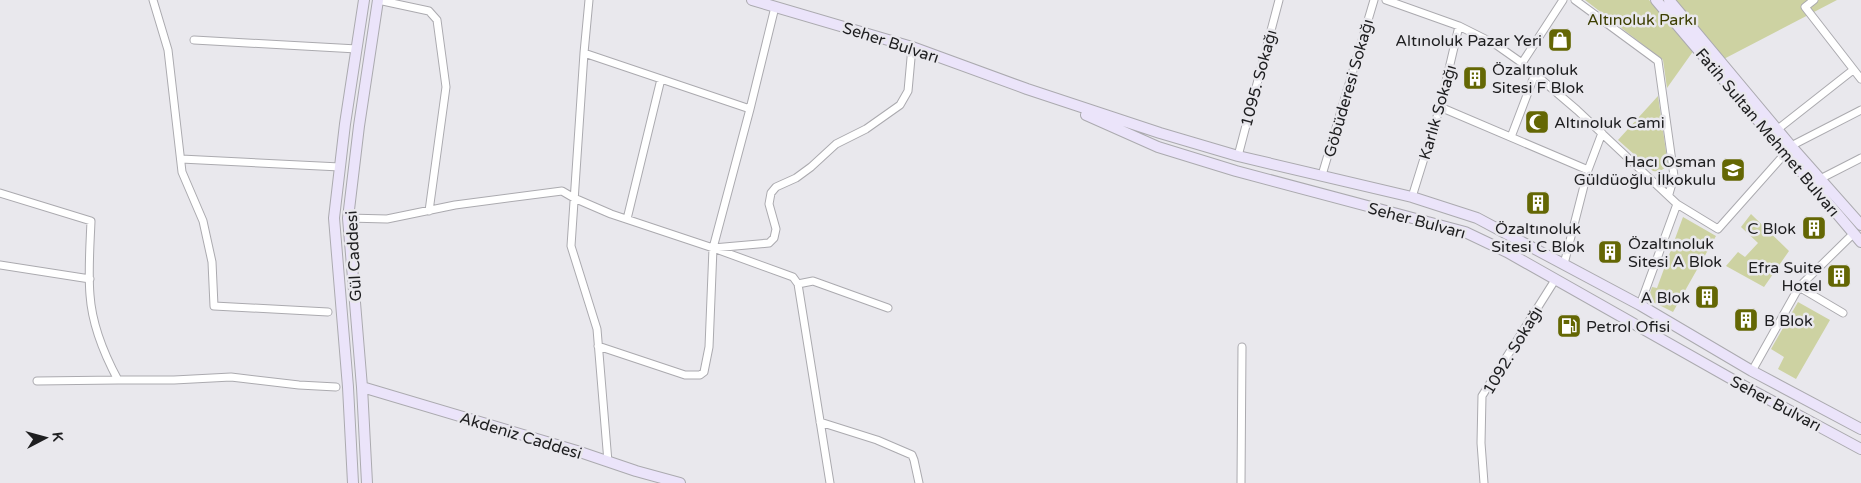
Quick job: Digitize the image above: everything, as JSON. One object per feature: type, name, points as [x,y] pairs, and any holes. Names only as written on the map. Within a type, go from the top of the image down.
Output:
[{"type":"main road","name":"Gül Caddesi","points":[[353,483],[348,388],[334,218],[364,0]]},
{"type":"main road","name":"Gül Caddesi","points":[[367,483],[362,387],[348,218],[359,126],[378,0]]},
{"type":"main road","name":"Seher Bulvarı","points":[[752,0],[912,47],[1160,134],[1238,156],[1412,197],[1477,218],[1640,305],[1752,371],[1861,429]]},
{"type":"main road","name":"Fatih Sultan Mehmet Bulvarı","points":[[1656,0],[1861,242]]},
{"type":"main road","name":"Fatih Sultan Mehmet Bulvarı","points":[[1669,0],[1791,146],[1860,223]]},
{"type":"main road","name":"Seher Bulvarı","points":[[1028,89],[1158,147],[1236,171],[1465,232],[1507,252],[1735,381],[1861,449]]},
{"type":"main road","name":"Akdeniz Caddesi","points":[[362,387],[636,472],[680,483]]},
{"type":"street","points":[[153,0],[168,50],[182,172],[202,221],[212,262],[214,306],[328,312]]},
{"type":"street","points":[[378,0],[429,11],[437,20],[446,87],[429,211]]},
{"type":"street","points":[[589,0],[571,246],[597,329],[608,462]]},
{"type":"street","name":"1095. Sokağı","points":[[1238,156],[1279,0]]},
{"type":"street","name":"Göbüderesi Sokağı","points":[[1322,175],[1374,0]]},
{"type":"street","points":[[1386,0],[1459,26],[1495,44],[1522,63],[1577,110],[1678,204],[1718,229],[1782,157]]},
{"type":"street","points":[[1522,63],[1563,0]]},
{"type":"street","points":[[1576,0],[1658,61],[1674,176],[1669,194]]},
{"type":"street","points":[[1814,0],[1805,7],[1861,79]]},
{"type":"street","points":[[598,346],[685,375],[704,372],[709,347],[713,248],[775,7]]},
{"type":"street","name":"Karlık Sokağı","points":[[1412,197],[1440,107],[1459,26]]},
{"type":"street","points":[[194,40],[357,49]]},
{"type":"street","points":[[713,248],[765,244],[772,241],[776,235],[776,229],[769,204],[771,193],[776,187],[796,178],[811,167],[836,144],[866,129],[900,105],[908,91],[912,47]]},
{"type":"street","points":[[584,53],[750,109]]},
{"type":"street","points":[[1778,129],[1853,70]]},
{"type":"street","points":[[1511,137],[1535,74]]},
{"type":"street","points":[[627,219],[661,79]]},
{"type":"street","points":[[1440,107],[1588,170]]},
{"type":"street","points":[[1791,146],[1861,110]]},
{"type":"street","points":[[1564,264],[1588,170],[1602,133]]},
{"type":"street","points":[[181,158],[340,168]]},
{"type":"street","points":[[1820,179],[1861,158]]},
{"type":"street","points":[[348,218],[387,219],[455,205],[562,191],[574,198],[627,219],[793,277],[798,284],[830,483]]},
{"type":"street","points":[[0,193],[92,222],[90,296],[96,331],[118,380]]},
{"type":"street","points":[[1640,305],[1678,204]]},
{"type":"street","points":[[1752,371],[1799,287],[1854,233]]},
{"type":"street","points":[[0,265],[90,279]]},
{"type":"street","name":"1092. Sokağı","points":[[1484,483],[1481,443],[1482,396],[1556,280]]},
{"type":"street","points":[[798,284],[813,281],[888,308]]},
{"type":"street","points":[[1799,287],[1843,313]]},
{"type":"street","points":[[1241,483],[1242,347]]},
{"type":"street","points":[[37,381],[174,380],[231,377],[299,385],[336,387]]},
{"type":"street","points":[[820,422],[877,440],[912,456],[919,483]]},
{"type":"green space","name":"Altınoluk Parkı","points":[[1585,0],[1649,0],[1694,50],[1667,88],[1663,60]]},
{"type":"green space","points":[[1667,0],[1837,0],[1718,62]]},
{"type":"green space","points":[[1658,96],[1668,165],[1661,170],[1653,171],[1618,140]]},
{"type":"green space","points":[[1751,214],[1789,251],[1764,287],[1726,266],[1738,252],[1745,257],[1758,243],[1741,227]]},
{"type":"green space","points":[[1683,217],[1716,236],[1673,312],[1653,302],[1650,293],[1652,287],[1657,288]]},
{"type":"green space","points":[[1798,302],[1830,320],[1796,379],[1778,369],[1784,357],[1771,349]]},
{"type":"place","name":"Altınoluk Pazar Yeri","points":[[1560,40]]},
{"type":"place","name":"Özaltınoluk Sitesi F Blok","points":[[1475,78]]},
{"type":"place","name":"Altınoluk Cami","points":[[1537,122]]},
{"type":"place","name":"Hacı Osman Güldüoğlu İlkokulu","points":[[1733,170]]},
{"type":"place","name":"Özaltınoluk Sitesi C Blok","points":[[1538,203]]},
{"type":"place","name":"C Blok","points":[[1814,228]]},
{"type":"place","name":"Özaltınoluk Sitesi A Blok","points":[[1610,252]]},
{"type":"place","name":"Efra Suite Hotel","points":[[1839,276]]},
{"type":"place","name":"A Blok","points":[[1707,297]]},
{"type":"place","name":"B Blok","points":[[1746,320]]},
{"type":"place","name":"Petrol Ofisi","points":[[1569,326]]}]
